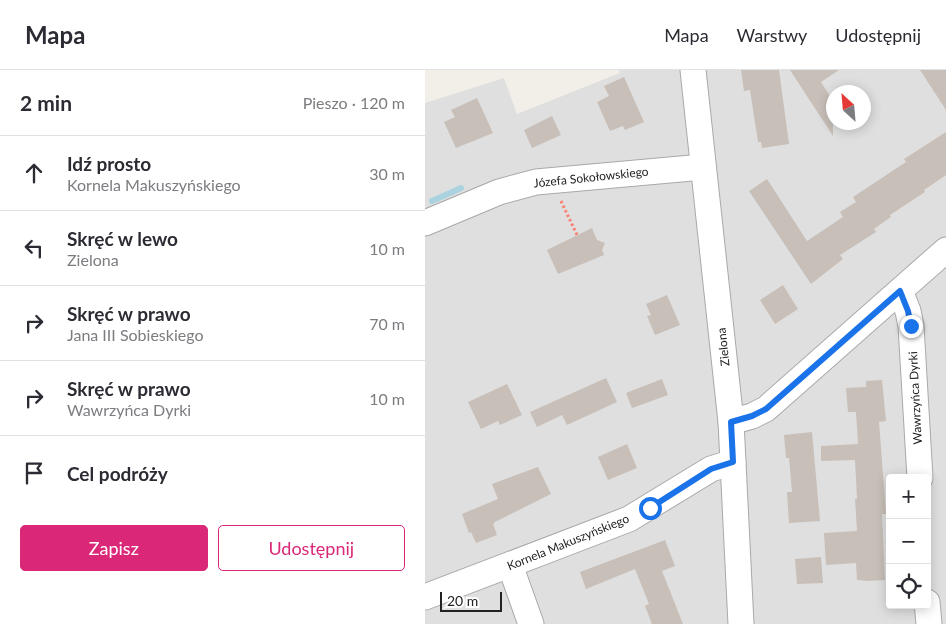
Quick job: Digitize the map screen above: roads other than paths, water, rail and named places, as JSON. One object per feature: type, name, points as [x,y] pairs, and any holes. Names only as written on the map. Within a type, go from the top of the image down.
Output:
[{"type":"street","name":"Zielona","points":[[693,70],[731,422],[741,624]]},
{"type":"street","name":"Józefa Sokołowskiego","points":[[425,223],[499,192],[536,182],[703,167]]},
{"type":"street","points":[[731,422],[752,416],[766,409],[946,250]]},
{"type":"street","name":"Wawrzyńca Dyrki","points":[[900,291],[908,311],[911,326],[920,474]]},
{"type":"street","name":"Kornela Makuszyńskiego","points":[[425,597],[629,519],[711,469],[733,462]]},
{"type":"street","points":[[510,565],[531,624]]},
{"type":"street","points":[[928,609],[929,624]]},
{"type":"waterway","points":[[432,201],[461,188]]}]
